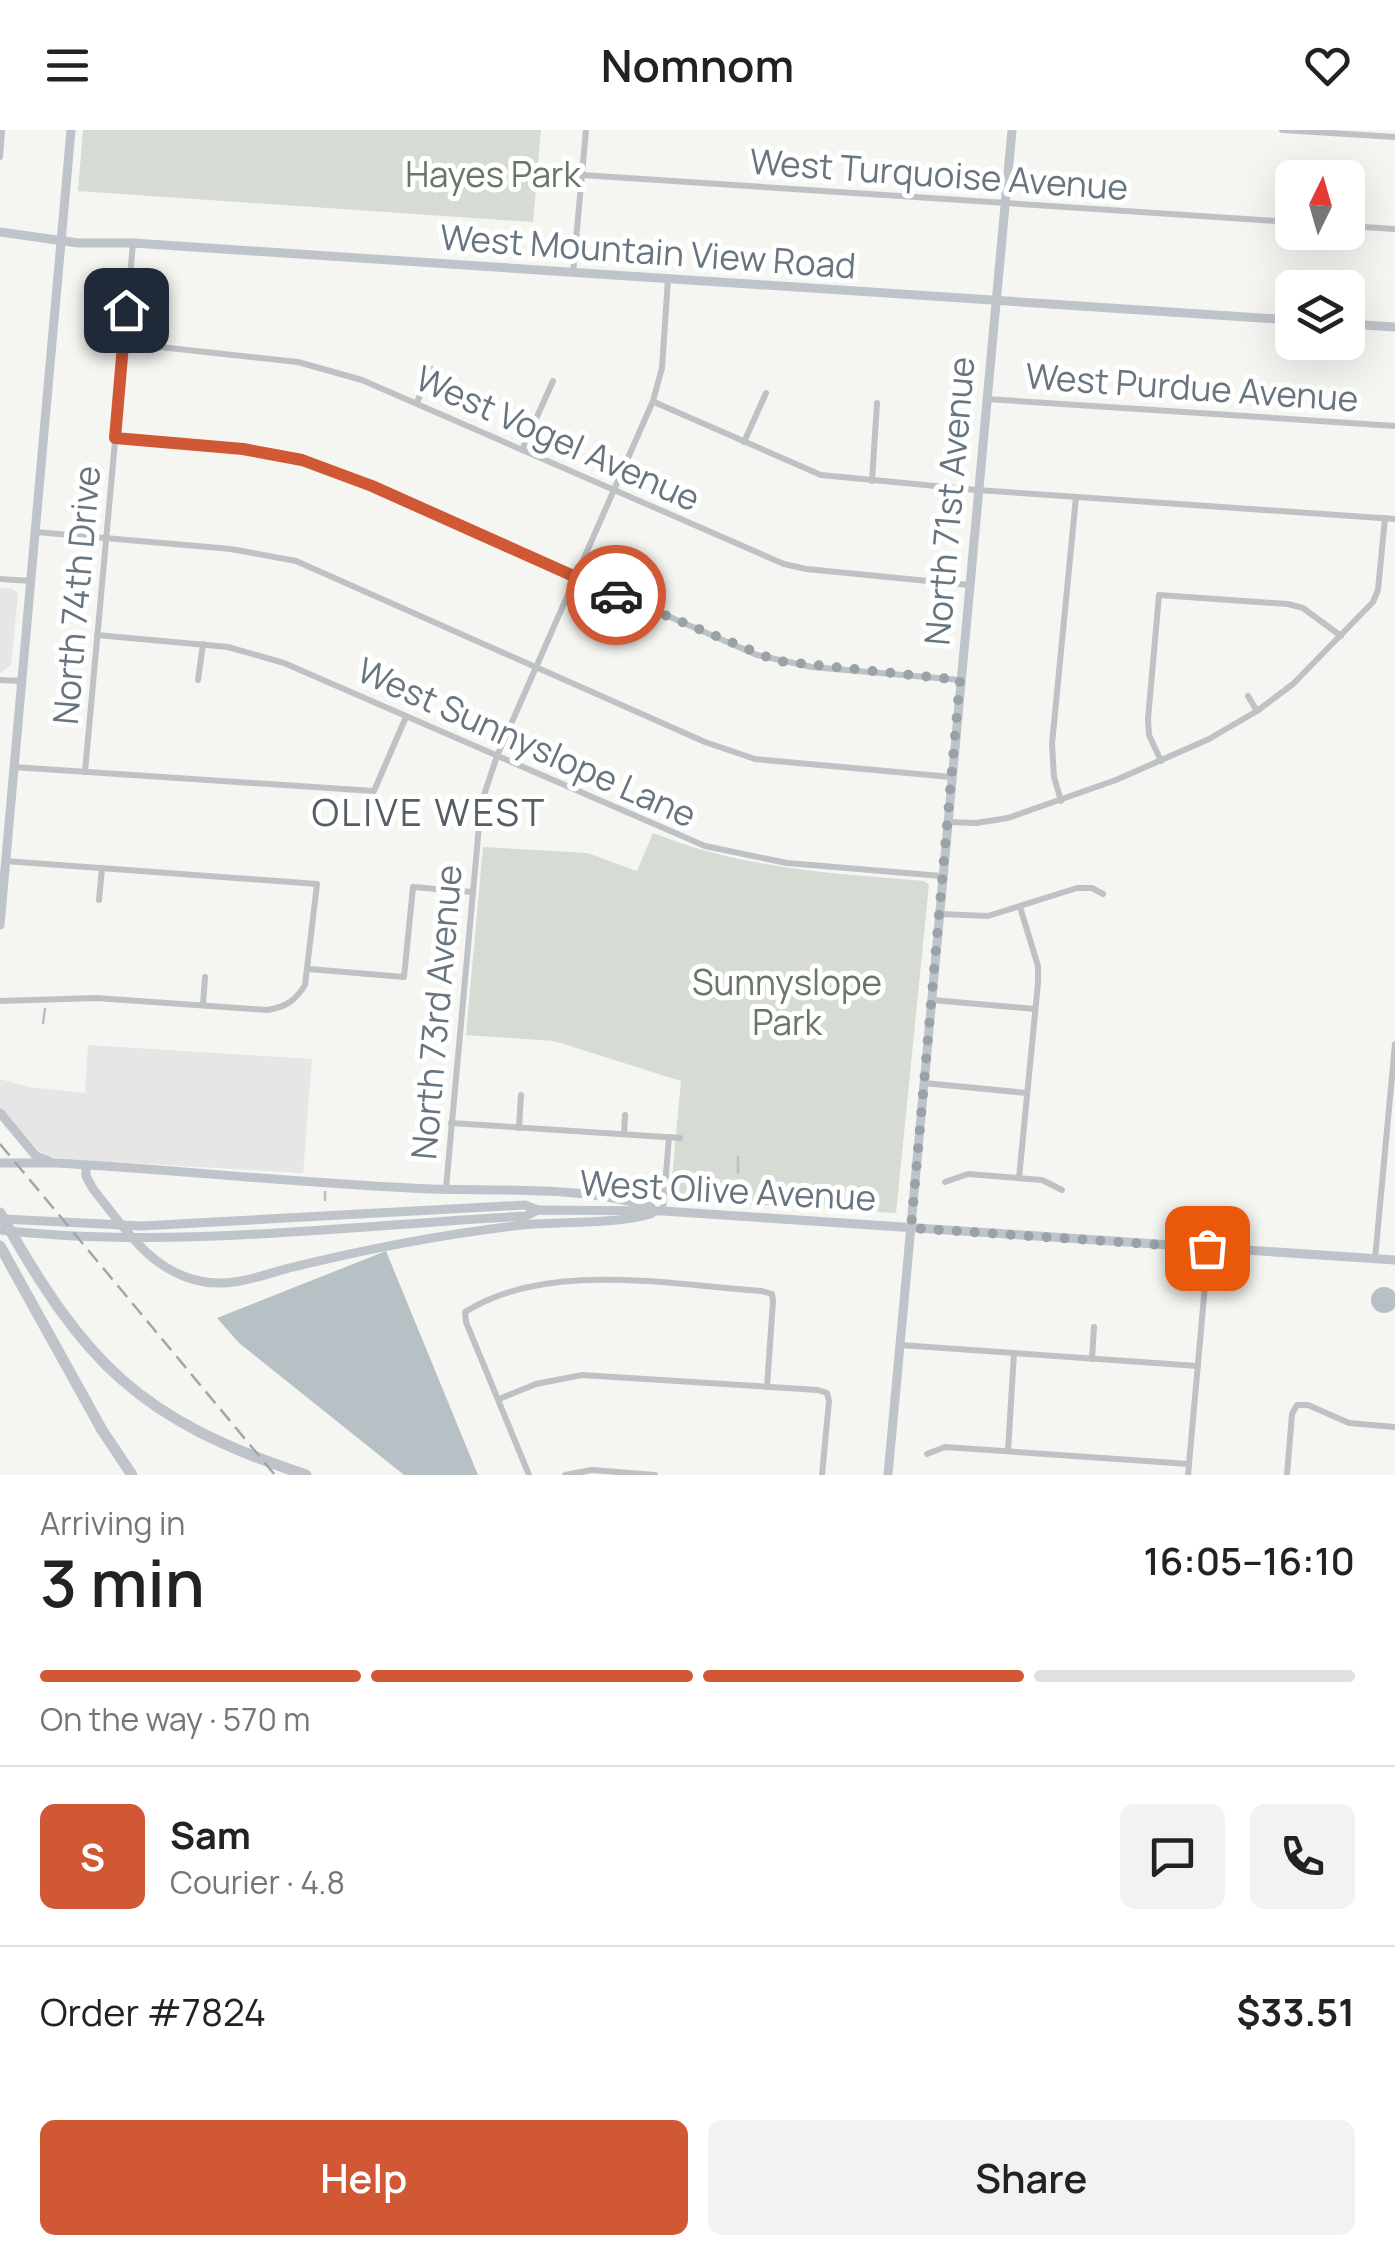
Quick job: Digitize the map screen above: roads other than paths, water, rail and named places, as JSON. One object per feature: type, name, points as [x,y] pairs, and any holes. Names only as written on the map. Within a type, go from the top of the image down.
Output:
[{"type":"highway","points":[[0,1216],[70,1326],[130,1389],[207,1437],[306,1475]]},
{"type":"highway","points":[[0,1246],[95,1417],[132,1475]]},
{"type":"highway","points":[[0,1269],[24,1288]]},
{"type":"main road","points":[[0,925],[72,130]]},
{"type":"main road","name":"North 71st Avenue","points":[[888,1475],[1012,130]]},
{"type":"main road","name":"West Mountain View Road","points":[[0,232],[61,241],[1275,319]]},
{"type":"main road","points":[[1365,325],[1395,327]]},
{"type":"main road","points":[[0,1113],[36,1156],[56,1163]]},
{"type":"main road","points":[[0,1162],[624,1199],[664,1211]]},
{"type":"main road","points":[[86,1165],[92,1189],[156,1262],[174,1273],[211,1283],[236,1282],[364,1250],[440,1236],[524,1225],[630,1220],[664,1211]]},
{"type":"main road","name":"West Olive Avenue","points":[[0,1216],[142,1226],[525,1204],[538,1210],[664,1211],[1395,1260]]},
{"type":"main road","name":"West Olive Avenue","points":[[0,1230],[82,1236],[219,1236],[526,1216],[538,1210]]},
{"type":"street","points":[[0,157],[2,130]]},
{"type":"street","points":[[573,274],[586,130]]},
{"type":"street","points":[[1282,130],[1395,137]]},
{"type":"street","name":"West Turquoise Avenue","points":[[582,175],[1275,221]]},
{"type":"street","points":[[1365,227],[1395,229]]},
{"type":"street","name":"North 74th Drive","points":[[85,772],[132,244]]},
{"type":"street","name":"North 73rd Avenue","points":[[446,1188],[481,804],[497,756],[653,402],[662,368],[668,279]]},
{"type":"street","name":"West Vogel Avenue","points":[[124,343],[298,362],[362,380],[784,564],[969,585]]},
{"type":"street","points":[[417,402],[432,369]]},
{"type":"street","points":[[522,450],[553,381]]},
{"type":"street","points":[[744,442],[766,393]]},
{"type":"street","name":"West Purdue Avenue","points":[[986,398],[1395,426]]},
{"type":"street","points":[[653,402],[821,475],[1395,519]]},
{"type":"street","points":[[872,481],[877,402]]},
{"type":"street","points":[[115,438],[243,449],[302,460],[372,486],[576,578],[777,661],[960,680]]},
{"type":"street","points":[[1060,800],[1052,744],[1076,497]]},
{"type":"street","points":[[947,822],[992,821],[1060,800],[1209,739],[1257,711],[1293,684],[1374,602],[1385,518]]},
{"type":"street","points":[[35,532],[231,549],[296,561],[705,742],[755,759],[950,778]]},
{"type":"street","points":[[0,579],[31,581]]},
{"type":"street","points":[[1160,761],[1149,735],[1148,719],[1159,595],[1288,604],[1303,608],[1340,636]]},
{"type":"street","name":"West Sunnyslope Lane","points":[[97,635],[203,644],[284,662],[705,846],[786,863],[942,876]]},
{"type":"street","points":[[198,680],[203,644]]},
{"type":"street","points":[[0,680],[22,682]]},
{"type":"street","points":[[1248,696],[1257,711]]},
{"type":"street","points":[[14,767],[374,791],[406,717]]},
{"type":"street","points":[[0,1001],[96,998],[279,1008],[298,996],[309,970],[317,884],[6,861]]},
{"type":"street","points":[[99,900],[102,868]]},
{"type":"street","points":[[309,970],[404,977],[412,887],[472,892]]},
{"type":"street","points":[[938,914],[977,917],[1020,908],[1077,888],[1092,888],[1103,894]]},
{"type":"street","points":[[1019,1178],[1038,966],[1020,908]]},
{"type":"street","points":[[204,1005],[205,977]]},
{"type":"street","points":[[931,1000],[1035,1009]]},
{"type":"street","points":[[1375,1259],[1395,1044]]},
{"type":"street","points":[[924,1083],[1026,1092]]},
{"type":"street","points":[[519,1128],[521,1096]]},
{"type":"street","points":[[624,1134],[625,1115]]},
{"type":"street","points":[[451,1123],[680,1138]]},
{"type":"street","points":[[664,1211],[668,1137]]},
{"type":"street","points":[[945,1182],[968,1174],[1042,1180],[1062,1190]]},
{"type":"street","points":[[1188,1475],[1207,1248]]},
{"type":"street","points":[[529,1475],[465,1312],[524,1288],[580,1280],[772,1294],[767,1387]]},
{"type":"street","points":[[1092,1359],[1094,1327]]},
{"type":"street","points":[[900,1345],[1198,1366]]},
{"type":"street","points":[[1008,1451],[1014,1353]]},
{"type":"street","points":[[498,1399],[547,1381],[582,1376],[828,1393],[822,1475]]},
{"type":"street","points":[[1287,1475],[1292,1414],[1297,1405],[1308,1404],[1348,1423],[1395,1427]]},
{"type":"street","points":[[926,1454],[944,1447],[1189,1464]]},
{"type":"street","points":[[564,1475],[592,1470],[655,1475]]},
{"type":"waterway","points":[[43,1023],[45,1009]]},
{"type":"waterway","points":[[738,1157],[738,1173]]},
{"type":"waterway","points":[[325,1192],[325,1200]]},
{"type":"railway","points":[[0,1144],[275,1475]]},
{"type":"district","name":"OLIVE WEST","points":[[429,811]]},
{"type":"park label","name":"Hayes Park","points":[[493,174]]},
{"type":"park label","name":"Sunnyslope Park","points":[[787,1002]]}]
